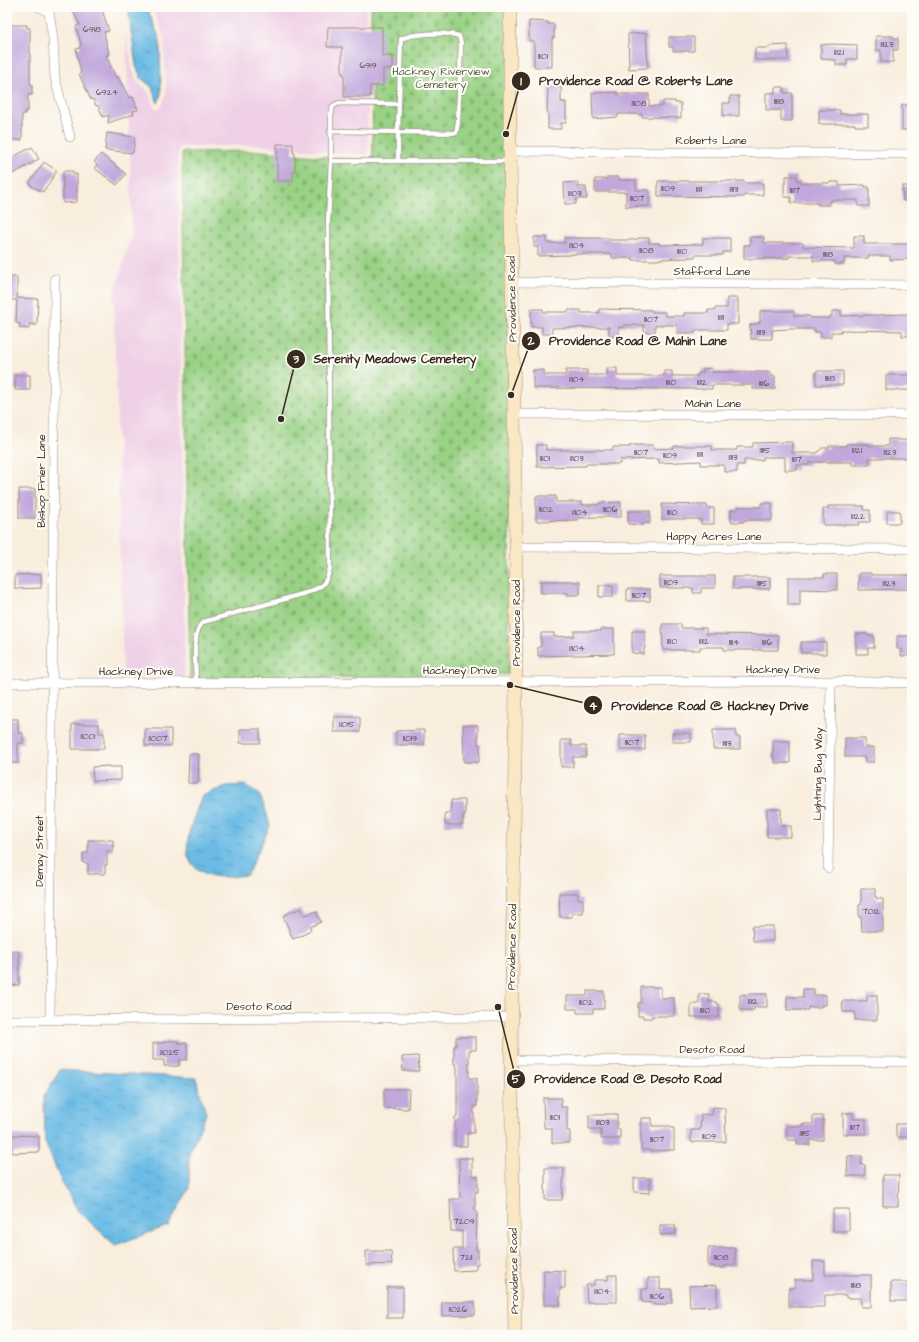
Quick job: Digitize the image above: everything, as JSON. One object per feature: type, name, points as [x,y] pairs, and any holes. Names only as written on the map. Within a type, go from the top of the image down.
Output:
[{"type":"street","points":[[39,7],[49,12],[53,39],[55,78],[70,137]]},
{"type":"street","name":"Providence Road","points":[[510,7],[510,156],[516,547],[516,682],[511,1060],[515,1335]]},
{"type":"street","name":"Roberts Lane","points":[[510,156],[912,154]]},
{"type":"street","name":"Bishop Frier Lane","points":[[51,683],[55,279]]},
{"type":"street","name":"Stafford Lane","points":[[512,282],[912,285]]},
{"type":"street","name":"Mahin Lane","points":[[514,414],[912,415]]},
{"type":"street","name":"Happy Acres Lane","points":[[516,547],[912,549]]},
{"type":"street","name":"Hackney Drive","points":[[7,683],[831,681],[912,683]]},
{"type":"street","name":"Lightning Bug Way","points":[[828,868],[831,681]]},
{"type":"street","name":"Demay Street","points":[[50,1019],[51,683]]},
{"type":"street","name":"Desoto Road","points":[[7,1020],[512,1017]]},
{"type":"street","name":"Desoto Road","points":[[511,1060],[912,1062]]},
{"type":"lane","points":[[330,131],[398,132],[456,133],[459,114],[461,43],[459,36],[451,34],[408,35],[401,38],[398,132],[398,161]]},
{"type":"lane","points":[[196,683],[196,639],[198,628],[203,622],[321,588],[328,576],[330,568],[328,230],[331,115],[333,106],[339,103],[399,104]]},
{"type":"lane","points":[[331,161],[398,161],[510,156]]},
{"type":"shaded area","points":[[152,7],[366,7],[368,155],[259,145],[182,147],[179,148],[178,151],[185,676],[123,676],[114,296],[132,231],[126,28],[132,69],[138,82],[148,91],[154,107],[156,108],[160,108],[166,94],[164,38]]},
{"type":"green space","name":"Hackney Riverview Cemetery","points":[[371,7],[510,7],[509,674],[380,676],[190,683],[182,152],[259,151],[373,161]]},
{"type":"water","points":[[130,7],[147,8],[160,40],[161,94],[158,103],[152,87],[142,79],[136,66],[129,15]]},
{"type":"water","points":[[246,785],[259,794],[270,826],[247,875],[221,877],[205,873],[192,864],[188,857],[187,849],[190,830],[202,796],[226,786]]},
{"type":"water","points":[[60,1070],[196,1078],[206,1114],[189,1154],[189,1189],[168,1226],[115,1245],[78,1211],[60,1178],[45,1142],[44,1096]]},
{"type":"building","points":[[71,7],[101,7],[109,31],[104,32],[109,55],[106,55],[116,78],[118,77],[129,98],[133,97],[138,110],[133,111],[134,114],[108,123],[109,115],[103,117],[98,105],[96,106],[93,99],[91,100],[79,74],[81,73],[76,49],[80,48],[81,44],[76,26],[80,25]]},
{"type":"building","points":[[529,21],[548,22],[548,24],[554,24],[554,38],[552,38],[552,67],[535,67],[534,65],[534,41],[529,41]]},
{"type":"building","points":[[7,25],[27,25],[27,28],[30,28],[30,84],[32,84],[32,95],[28,95],[28,111],[25,111],[25,114],[22,114],[22,140],[7,140]]},
{"type":"building","points":[[328,27],[382,27],[382,56],[393,56],[393,69],[383,69],[383,86],[370,86],[370,97],[344,97],[342,47],[327,47]]},
{"type":"building","points":[[646,33],[648,68],[629,69],[628,34]]},
{"type":"building","points":[[876,36],[893,36],[893,38],[898,38],[898,50],[893,50],[893,62],[881,62],[881,50],[876,50]]},
{"type":"building","points":[[669,37],[694,37],[694,51],[673,51],[673,47],[669,47]]},
{"type":"building","points":[[788,45],[788,60],[755,60],[755,48],[769,48],[769,46]]},
{"type":"building","points":[[821,45],[857,45],[857,59],[847,59],[847,65],[836,65],[836,60],[821,59]]},
{"type":"building","points":[[548,87],[561,87],[561,102],[566,102],[566,123],[561,123],[561,129],[548,129]]},
{"type":"building","points":[[775,87],[784,87],[784,93],[792,93],[792,121],[781,121],[781,110],[766,110],[766,93],[775,93]]},
{"type":"building","points":[[617,92],[617,94],[649,94],[649,106],[663,106],[663,101],[675,101],[675,103],[681,103],[681,118],[642,117],[642,114],[618,114],[618,117],[593,119],[592,93]]},
{"type":"building","points":[[730,96],[739,96],[739,116],[723,116],[723,103],[730,103]]},
{"type":"building","points":[[902,105],[912,105],[912,130],[902,130]]},
{"type":"building","points":[[819,110],[840,110],[840,114],[868,114],[868,126],[855,126],[855,124],[819,124]]},
{"type":"building","points":[[107,133],[135,137],[133,153],[105,150]]},
{"type":"building","points":[[277,144],[293,144],[293,153],[295,153],[295,172],[293,172],[293,181],[277,181]]},
{"type":"building","points":[[32,147],[39,159],[13,174],[11,170],[7,172],[7,160]]},
{"type":"building","points":[[101,154],[126,174],[117,185],[94,168],[97,165],[94,162]]},
{"type":"building","points":[[44,162],[57,171],[43,192],[31,186],[30,182]]},
{"type":"building","points":[[63,171],[73,171],[73,174],[77,174],[77,202],[63,203]]},
{"type":"building","points":[[786,176],[797,176],[797,181],[801,181],[801,183],[839,182],[839,186],[865,185],[865,187],[869,187],[869,206],[858,206],[858,200],[831,200],[829,205],[818,205],[818,203],[791,203],[791,197],[784,197],[784,183],[786,183]]},
{"type":"building","points":[[607,177],[619,177],[619,180],[636,180],[636,190],[649,190],[649,206],[626,207],[626,192],[595,192],[595,179],[607,179]]},
{"type":"building","points":[[658,181],[744,181],[744,183],[763,183],[763,195],[744,195],[744,197],[658,196]]},
{"type":"building","points":[[578,182],[578,187],[586,187],[587,199],[576,199],[576,204],[565,204],[564,183]]},
{"type":"building","points":[[902,186],[912,186],[912,201],[903,201]]},
{"type":"building","points":[[854,236],[864,236],[864,244],[912,244],[912,259],[890,260],[890,256],[868,256],[868,258],[844,258],[844,264],[835,264],[835,261],[813,261],[813,256],[744,259],[744,245],[750,245],[750,237],[764,237],[764,243],[803,243],[803,247],[854,248]]},
{"type":"building","points":[[534,237],[547,237],[547,243],[565,243],[564,238],[609,238],[609,240],[633,240],[638,238],[649,238],[649,243],[659,243],[659,245],[703,244],[703,238],[730,238],[730,252],[723,252],[723,255],[695,255],[695,257],[688,258],[659,260],[612,258],[612,254],[538,256],[538,247],[534,247]]},
{"type":"building","points":[[7,277],[17,277],[17,298],[38,299],[37,325],[29,324],[29,329],[20,328],[20,324],[16,323],[17,300],[7,300]]},
{"type":"building","points":[[727,298],[738,298],[738,324],[727,324],[727,330],[695,330],[695,333],[677,333],[677,325],[655,325],[655,332],[644,332],[644,325],[625,325],[625,327],[619,327],[619,336],[609,336],[609,327],[552,328],[552,334],[542,334],[542,327],[531,327],[531,309],[543,309],[543,312],[568,312],[568,310],[581,310],[581,313],[599,313],[599,309],[652,310],[652,312],[665,312],[665,316],[684,316],[684,313],[708,313],[708,310],[715,310],[715,308],[727,308]]},
{"type":"building","points":[[760,311],[794,311],[794,316],[810,316],[810,318],[830,318],[830,316],[832,316],[832,311],[841,311],[841,316],[910,314],[910,317],[912,317],[912,336],[902,336],[902,331],[841,330],[841,332],[831,332],[831,337],[821,337],[821,332],[815,332],[815,329],[790,329],[772,330],[772,339],[751,339],[750,325],[760,323]]},
{"type":"building","points":[[607,368],[617,368],[617,376],[664,376],[664,371],[672,371],[672,376],[698,376],[698,373],[703,373],[703,369],[712,368],[712,372],[771,372],[771,376],[775,376],[775,389],[753,389],[753,385],[712,385],[712,389],[533,388],[533,370],[544,370],[544,375],[566,375],[566,370],[587,370],[587,375],[607,375]]},
{"type":"building","points":[[816,371],[843,371],[843,385],[816,385]]},
{"type":"building","points":[[15,375],[30,375],[30,390],[15,390]]},
{"type":"building","points":[[886,375],[912,375],[912,390],[886,390]]},
{"type":"building","points":[[888,439],[912,440],[912,458],[869,458],[869,465],[852,465],[852,462],[809,462],[809,465],[797,465],[797,470],[785,470],[785,457],[763,457],[763,460],[744,460],[744,465],[737,465],[737,472],[724,472],[724,465],[701,465],[701,461],[659,463],[659,459],[620,460],[620,464],[586,464],[586,466],[537,467],[537,445],[546,445],[546,450],[613,450],[613,447],[653,445],[653,449],[674,448],[674,446],[712,446],[712,450],[737,450],[737,447],[753,447],[753,443],[792,442],[792,453],[817,453],[822,448],[829,448],[829,446],[846,446],[846,444],[888,446]]},
{"type":"building","points":[[19,489],[35,489],[35,518],[19,518]]},
{"type":"building","points":[[536,496],[556,496],[556,502],[582,502],[582,505],[599,505],[599,503],[621,502],[621,517],[590,517],[578,518],[578,520],[536,521]]},
{"type":"building","points":[[761,503],[772,503],[772,520],[744,520],[744,522],[731,522],[731,510],[738,510],[738,507],[761,507]]},
{"type":"building","points":[[662,504],[707,505],[707,508],[714,508],[714,524],[701,524],[701,519],[662,519]]},
{"type":"building","points":[[828,506],[864,506],[864,510],[870,510],[870,522],[859,522],[859,525],[823,525],[823,509],[828,509]]},
{"type":"building","points":[[628,511],[650,511],[650,523],[644,523],[644,525],[628,524]]},
{"type":"building","points":[[887,511],[900,511],[900,523],[887,523]]},
{"type":"building","points":[[859,573],[871,573],[871,575],[912,575],[912,589],[858,590]]},
{"type":"building","points":[[41,574],[41,588],[15,589],[15,575]]},
{"type":"building","points":[[824,574],[837,574],[837,590],[800,589],[800,605],[788,605],[788,577],[824,577]]},
{"type":"building","points":[[660,576],[715,576],[715,588],[701,588],[701,593],[693,593],[693,588],[660,588]]},
{"type":"building","points":[[733,577],[770,577],[770,589],[733,589]]},
{"type":"building","points":[[541,581],[580,582],[580,595],[568,595],[568,593],[541,593]]},
{"type":"building","points":[[599,585],[613,585],[613,597],[599,597]]},
{"type":"building","points":[[627,589],[650,589],[650,601],[627,601]]},
{"type":"building","points":[[662,624],[681,624],[681,628],[706,628],[706,634],[778,635],[778,650],[724,650],[724,647],[700,647],[700,650],[663,650]]},
{"type":"building","points":[[601,629],[614,629],[614,654],[538,656],[538,647],[541,647],[541,633],[554,633],[554,637],[574,636],[574,631],[601,631]]},
{"type":"building","points":[[632,631],[645,631],[644,654],[632,653]]},
{"type":"building","points":[[856,634],[868,634],[868,636],[874,636],[874,648],[868,648],[868,654],[856,654]]},
{"type":"building","points":[[897,636],[912,636],[911,656],[901,656],[901,649],[897,649]]},
{"type":"building","points":[[801,642],[826,642],[826,654],[801,653]]},
{"type":"building","points":[[334,717],[360,717],[360,732],[334,732]]},
{"type":"building","points":[[7,719],[18,719],[18,733],[23,733],[23,743],[18,743],[18,763],[7,763]]},
{"type":"building","points":[[72,724],[99,724],[99,733],[104,733],[104,749],[72,749]]},
{"type":"building","points":[[463,725],[478,725],[478,744],[480,744],[479,762],[464,762]]},
{"type":"building","points":[[145,729],[171,729],[171,746],[145,746]]},
{"type":"building","points":[[240,729],[260,729],[260,743],[240,743]]},
{"type":"building","points":[[424,730],[424,745],[396,745],[396,731]]},
{"type":"building","points":[[713,730],[736,730],[736,737],[740,737],[740,749],[713,749]]},
{"type":"building","points":[[672,733],[691,733],[691,742],[672,742]]},
{"type":"building","points":[[620,735],[645,735],[645,750],[620,750]]},
{"type":"building","points":[[845,738],[865,738],[865,747],[874,747],[874,762],[865,762],[865,757],[845,757]]},
{"type":"building","points":[[561,740],[571,740],[571,746],[586,746],[586,757],[573,757],[573,767],[561,767]]},
{"type":"building","points":[[773,741],[790,741],[790,763],[775,763],[775,759],[773,759]]},
{"type":"building","points":[[189,754],[199,754],[198,783],[188,783]]},
{"type":"building","points":[[92,767],[121,767],[121,780],[93,781]]},
{"type":"building","points":[[451,800],[465,800],[463,825],[445,825],[445,813],[451,813]]},
{"type":"building","points":[[767,809],[781,809],[781,826],[791,826],[791,837],[767,837]]},
{"type":"building","points":[[88,840],[113,840],[113,851],[107,851],[107,865],[105,865],[105,874],[88,874],[88,863],[83,863],[83,853],[88,853]]},
{"type":"building","points":[[861,889],[875,889],[875,897],[877,897],[877,899],[883,899],[883,931],[862,931],[861,917],[859,917]]},
{"type":"building","points":[[559,893],[578,893],[578,899],[583,899],[583,913],[572,913],[572,917],[560,917]]},
{"type":"building","points":[[301,908],[304,915],[316,911],[321,922],[310,927],[311,930],[306,932],[307,933],[293,939],[283,916]]},
{"type":"building","points":[[752,926],[773,926],[773,941],[753,941]]},
{"type":"building","points":[[7,951],[19,951],[19,985],[7,986]]},
{"type":"building","points":[[641,987],[661,987],[661,998],[674,998],[674,1016],[652,1016],[652,1018],[643,1018],[643,1016],[638,1016],[638,1003],[641,1003]]},
{"type":"building","points":[[803,989],[814,989],[814,995],[826,995],[826,1005],[821,1005],[821,1007],[808,1007],[808,1010],[787,1010],[787,997],[803,997]]},
{"type":"building","points":[[587,991],[604,991],[604,1009],[593,1009],[593,1013],[577,1013],[577,1009],[567,1009],[567,996],[587,996]]},
{"type":"building","points":[[699,994],[709,994],[709,1002],[717,1002],[717,1004],[719,1004],[719,1017],[691,1017],[691,1004],[699,1004]]},
{"type":"building","points":[[767,994],[767,1007],[754,1007],[754,1010],[740,1010],[740,995]]},
{"type":"building","points":[[867,995],[877,995],[877,1020],[855,1020],[855,1012],[843,1012],[842,1001],[867,1001]]},
{"type":"building","points":[[456,1037],[476,1037],[476,1050],[469,1050],[469,1078],[477,1078],[477,1106],[474,1106],[474,1133],[467,1133],[467,1146],[455,1146],[455,1117],[457,1117],[457,1069],[456,1064],[454,1064],[454,1046],[456,1046]]},
{"type":"building","points":[[164,1041],[178,1041],[178,1043],[187,1043],[187,1060],[179,1060],[179,1066],[164,1066],[164,1060],[153,1060],[153,1043],[164,1043]]},
{"type":"building","points":[[418,1056],[419,1071],[403,1071],[402,1057]]},
{"type":"building","points":[[384,1089],[409,1089],[408,1109],[384,1108]]},
{"type":"building","points":[[543,1098],[561,1098],[561,1107],[567,1107],[567,1131],[570,1131],[570,1143],[552,1143],[552,1128],[544,1128]]},
{"type":"building","points":[[713,1107],[725,1108],[726,1142],[691,1142],[691,1130],[700,1130],[701,1114],[712,1115]]},
{"type":"building","points":[[843,1113],[853,1113],[853,1119],[866,1119],[866,1134],[843,1134]]},
{"type":"building","points":[[617,1114],[617,1129],[620,1129],[620,1139],[601,1139],[601,1129],[589,1129],[589,1115]]},
{"type":"building","points":[[813,1116],[823,1116],[823,1140],[810,1140],[810,1145],[797,1145],[797,1140],[787,1140],[787,1126],[813,1124]]},
{"type":"building","points":[[641,1118],[652,1118],[652,1126],[671,1126],[671,1128],[674,1128],[674,1150],[641,1150]]},
{"type":"building","points":[[896,1124],[911,1124],[912,1137],[896,1137]]},
{"type":"building","points":[[12,1135],[39,1136],[39,1152],[12,1153]]},
{"type":"building","points":[[848,1156],[862,1156],[861,1165],[865,1165],[865,1176],[847,1176]]},
{"type":"building","points":[[459,1158],[472,1158],[472,1176],[478,1176],[478,1192],[475,1192],[475,1211],[477,1211],[476,1250],[478,1250],[478,1264],[476,1264],[476,1270],[454,1271],[453,1249],[462,1249],[462,1231],[451,1231],[450,1199],[460,1199]]},
{"type":"building","points":[[545,1168],[564,1169],[562,1200],[545,1200]]},
{"type":"building","points":[[883,1175],[899,1175],[898,1206],[883,1206]]},
{"type":"building","points":[[634,1178],[650,1178],[650,1193],[634,1192]]},
{"type":"building","points":[[833,1209],[849,1209],[849,1231],[833,1231]]},
{"type":"building","points":[[660,1225],[675,1225],[676,1234],[660,1235]]},
{"type":"building","points":[[708,1248],[735,1248],[735,1266],[714,1268],[714,1266],[708,1266]]},
{"type":"building","points":[[366,1251],[391,1251],[392,1264],[366,1265]]},
{"type":"building","points":[[813,1261],[825,1261],[825,1275],[871,1275],[871,1307],[861,1307],[861,1298],[846,1298],[846,1295],[825,1295],[825,1307],[789,1307],[789,1288],[795,1288],[795,1280],[813,1280]]},
{"type":"building","points":[[544,1270],[565,1271],[565,1288],[560,1288],[560,1305],[544,1305]]},
{"type":"building","points":[[608,1275],[617,1275],[617,1302],[587,1302],[586,1285],[594,1285],[594,1280],[608,1280]]},
{"type":"building","points":[[648,1278],[660,1278],[660,1289],[672,1289],[672,1303],[666,1303],[666,1305],[654,1305],[654,1303],[642,1302],[642,1289],[648,1289]]},
{"type":"building","points":[[891,1282],[912,1282],[912,1301],[891,1301]]},
{"type":"building","points":[[717,1285],[717,1306],[690,1307],[689,1286]]},
{"type":"building","points":[[387,1287],[403,1287],[403,1318],[387,1318]]},
{"type":"building","points":[[442,1302],[475,1302],[475,1315],[442,1316]]},
{"type":"place","name":"Providence Road @ Roberts Lane","points":[[506,134]]},
{"type":"place","name":"Providence Road @ Mahin Lane","points":[[511,395]]},
{"type":"place","name":"Serenity Meadows Cemetery","points":[[281,419]]},
{"type":"place","name":"Providence Road @ Hackney Drive","points":[[510,685]]},
{"type":"place","name":"Providence Road @ Desoto Road","points":[[498,1007]]}]
